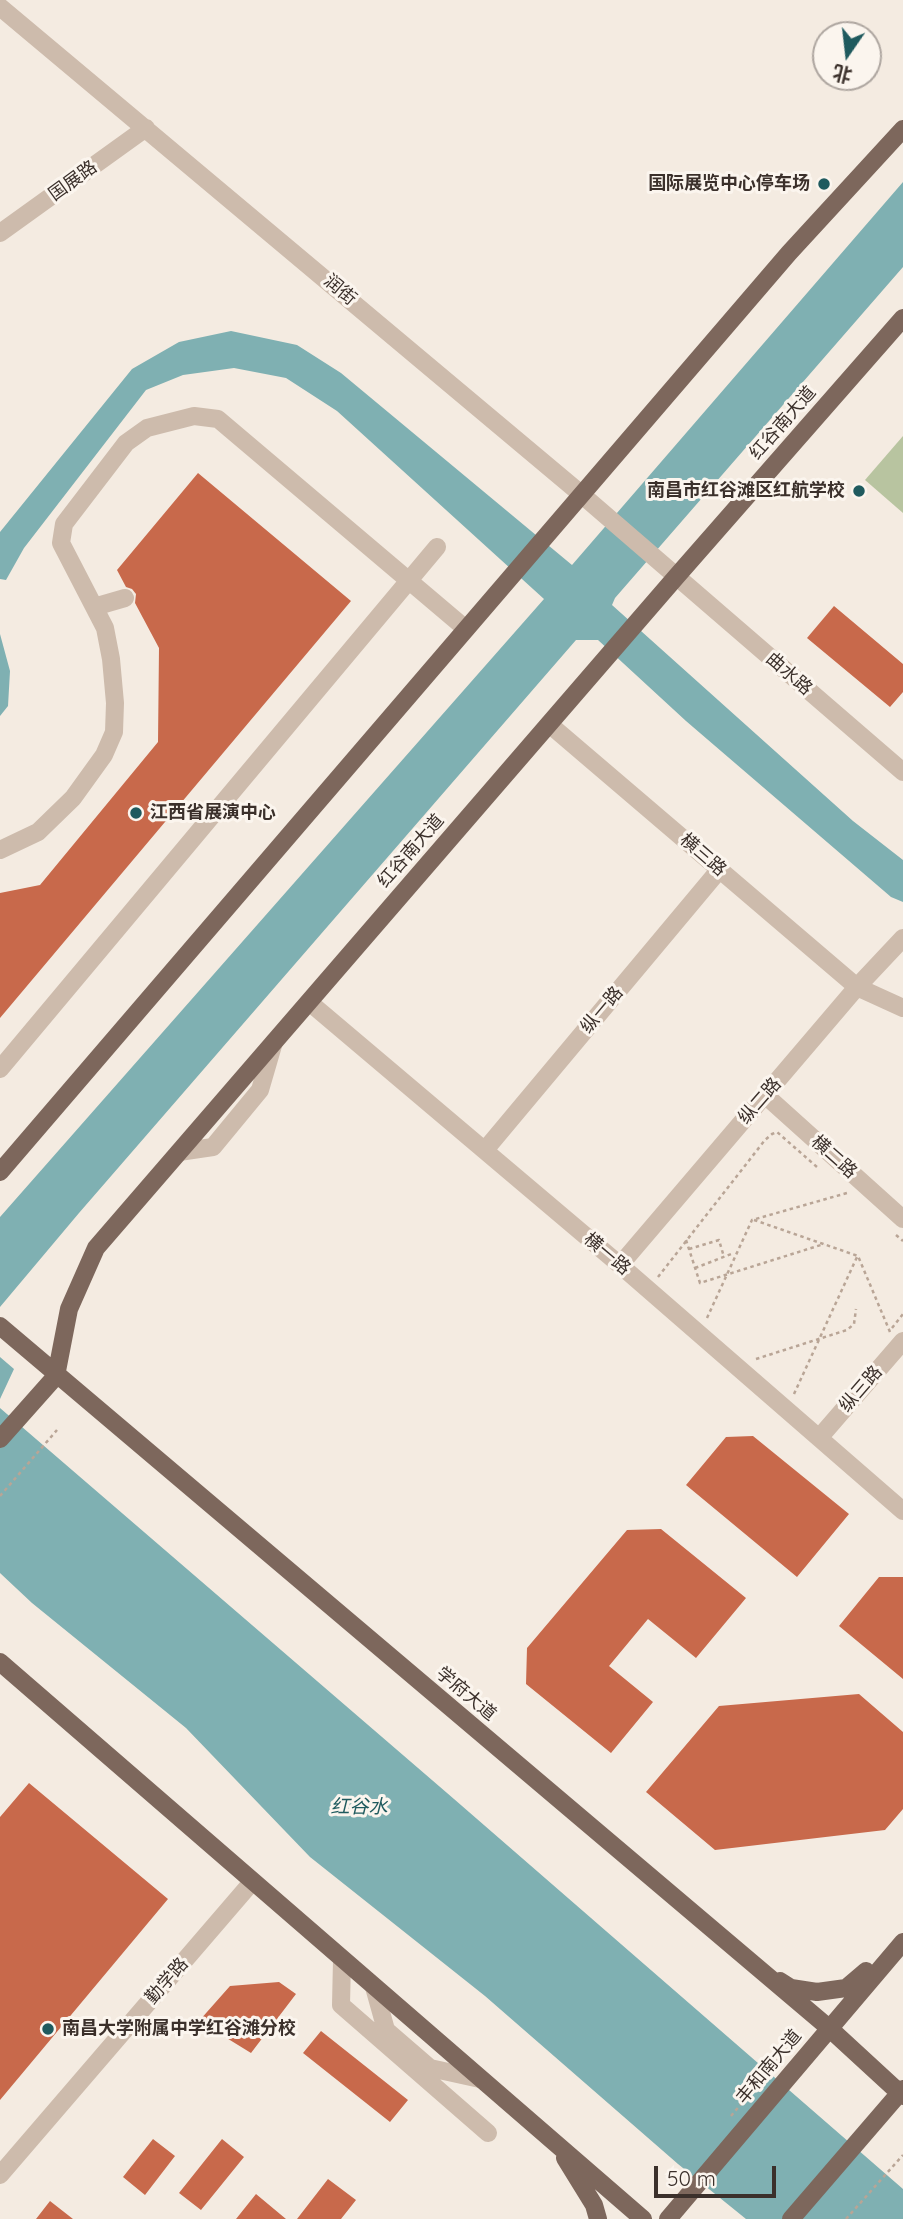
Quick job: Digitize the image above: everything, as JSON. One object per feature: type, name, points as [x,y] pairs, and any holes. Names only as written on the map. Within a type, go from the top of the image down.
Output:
[{"type":"main road","points":[[0,1172],[789,253],[903,128]]},
{"type":"main road","name":"红谷南大道","points":[[56,1376],[69,1309],[96,1248],[675,576],[903,317]]},
{"type":"main road","name":"学府大道","points":[[0,1326],[902,2093]]},
{"type":"main road","points":[[0,1439],[56,1376]]},
{"type":"main road","points":[[0,1662],[643,2219]]},
{"type":"main road","points":[[750,1962],[791,1988],[817,1992],[846,1988],[903,1941]]},
{"type":"main road","name":"丰和南大道","points":[[670,2216],[903,1941]]},
{"type":"main road","points":[[791,2219],[902,2093]]},
{"type":"main road","points":[[555,2143],[594,2205],[598,2219]]},
{"type":"street","name":"润街","points":[[0,7],[675,576]]},
{"type":"street","name":"国展路","points":[[0,233],[146,128]]},
{"type":"street","points":[[0,850],[38,832],[73,798],[104,755],[114,732],[115,704],[105,628],[61,543],[64,524],[125,443],[147,428],[194,416],[218,419],[466,629]]},
{"type":"street","points":[[0,1069],[438,547]]},
{"type":"street","name":"曲水路","points":[[675,576],[903,772]]},
{"type":"street","points":[[94,607],[125,598]]},
{"type":"street","name":"横三路","points":[[549,724],[857,987],[903,1008]]},
{"type":"street","name":"纵一路","points":[[485,1150],[720,869]]},
{"type":"street","name":"纵二路","points":[[620,1265],[857,987],[903,938]]},
{"type":"street","name":"横一路","points":[[309,1002],[620,1265],[903,1511]]},
{"type":"street","name":"横二路","points":[[765,1096],[898,1226]]},
{"type":"street","name":"纵三路","points":[[819,1438],[897,1340]]},
{"type":"street","name":"勤学路","points":[[0,2175],[252,1882]]},
{"type":"street","points":[[342,1960],[341,2005],[488,2133]]},
{"type":"street","points":[[374,1987],[386,2030],[430,2068],[480,2079]]},
{"type":"path","points":[[659,1285],[658,1275],[772,1134],[777,1132],[817,1167]]},
{"type":"path","points":[[700,1334],[752,1220],[847,1192]]},
{"type":"path","points":[[752,1220],[858,1255],[897,1340]]},
{"type":"path","points":[[898,1226],[903,1241]]},
{"type":"path","points":[[686,1240],[700,1283],[824,1244]]},
{"type":"path","points":[[689,1249],[719,1240],[724,1257]]},
{"type":"path","points":[[695,1268],[737,1252]]},
{"type":"path","points":[[787,1410],[858,1255]]},
{"type":"path","points":[[751,1361],[847,1330],[854,1324],[856,1309]]},
{"type":"path","points":[[897,1340],[903,1314]]},
{"type":"path","points":[[0,1496],[57,1430]]},
{"type":"path","points":[[769,2070],[792,2043]]},
{"type":"path","points":[[846,2219],[903,2155]]},
{"type":"green space","points":[[903,436],[903,513],[865,480]]},
{"type":"water","points":[[903,182],[903,267],[615,598],[612,605],[853,821],[903,860],[903,902],[891,897],[686,721],[598,640],[576,640],[0,1307],[0,1217],[544,599],[337,411],[286,378],[234,368],[183,375],[146,390],[24,548],[6,580],[0,579],[0,532],[132,369],[179,342],[231,331],[297,345],[341,373],[572,565]]},
{"type":"water","points":[[0,634],[10,671],[8,706],[0,716]]},
{"type":"water","points":[[0,1357],[14,1369],[0,1399]]},
{"type":"water","name":"红谷水","points":[[0,1408],[903,2189],[903,2219],[746,2219],[678,2164],[485,1996],[310,1857],[186,1728],[32,1603],[0,1573]]},
{"type":"building","name":"江西省展演中心","points":[[198,473],[351,601],[0,1018],[0,893],[40,885],[158,742],[159,648],[135,603],[136,594],[126,587],[117,570]]},
{"type":"building","points":[[834,606],[903,664],[903,692],[890,707],[807,638]]},
{"type":"building","points":[[753,1436],[849,1514],[797,1577],[686,1485],[726,1437]]},
{"type":"building","points":[[661,1529],[746,1598],[696,1658],[648,1619],[609,1666],[653,1702],[611,1753],[526,1684],[527,1648],[627,1530]]},
{"type":"building","points":[[879,1577],[903,1577],[903,1679],[839,1626]]},
{"type":"building","points":[[859,1694],[903,1732],[903,1809],[885,1830],[715,1850],[646,1792],[719,1706]]},
{"type":"building","name":"南昌大学附属中学红谷滩分校","points":[[29,1783],[168,1899],[0,2100],[0,1817]]},
{"type":"building","points":[[279,1982],[296,1994],[251,2053],[199,2021],[230,1986]]},
{"type":"building","points":[[321,2031],[408,2100],[390,2122],[303,2053]]},
{"type":"building","points":[[153,2139],[175,2156],[145,2195],[123,2177]]},
{"type":"building","points":[[222,2139],[244,2157],[201,2210],[179,2193]]},
{"type":"building","points":[[328,2179],[356,2200],[341,2219],[297,2219]]},
{"type":"building","points":[[256,2194],[286,2219],[236,2219]]},
{"type":"building","points":[[50,2201],[73,2219],[36,2219]]},
{"type":"place","name":"国际展览中心停车场","points":[[824,184]]},
{"type":"place","name":"南昌市红谷滩区红航学校","points":[[859,491]]},
{"type":"place","name":"江西省展演中心","points":[[136,813]]},
{"type":"place","name":"南昌大学附属中学红谷滩分校","points":[[48,2029]]}]
